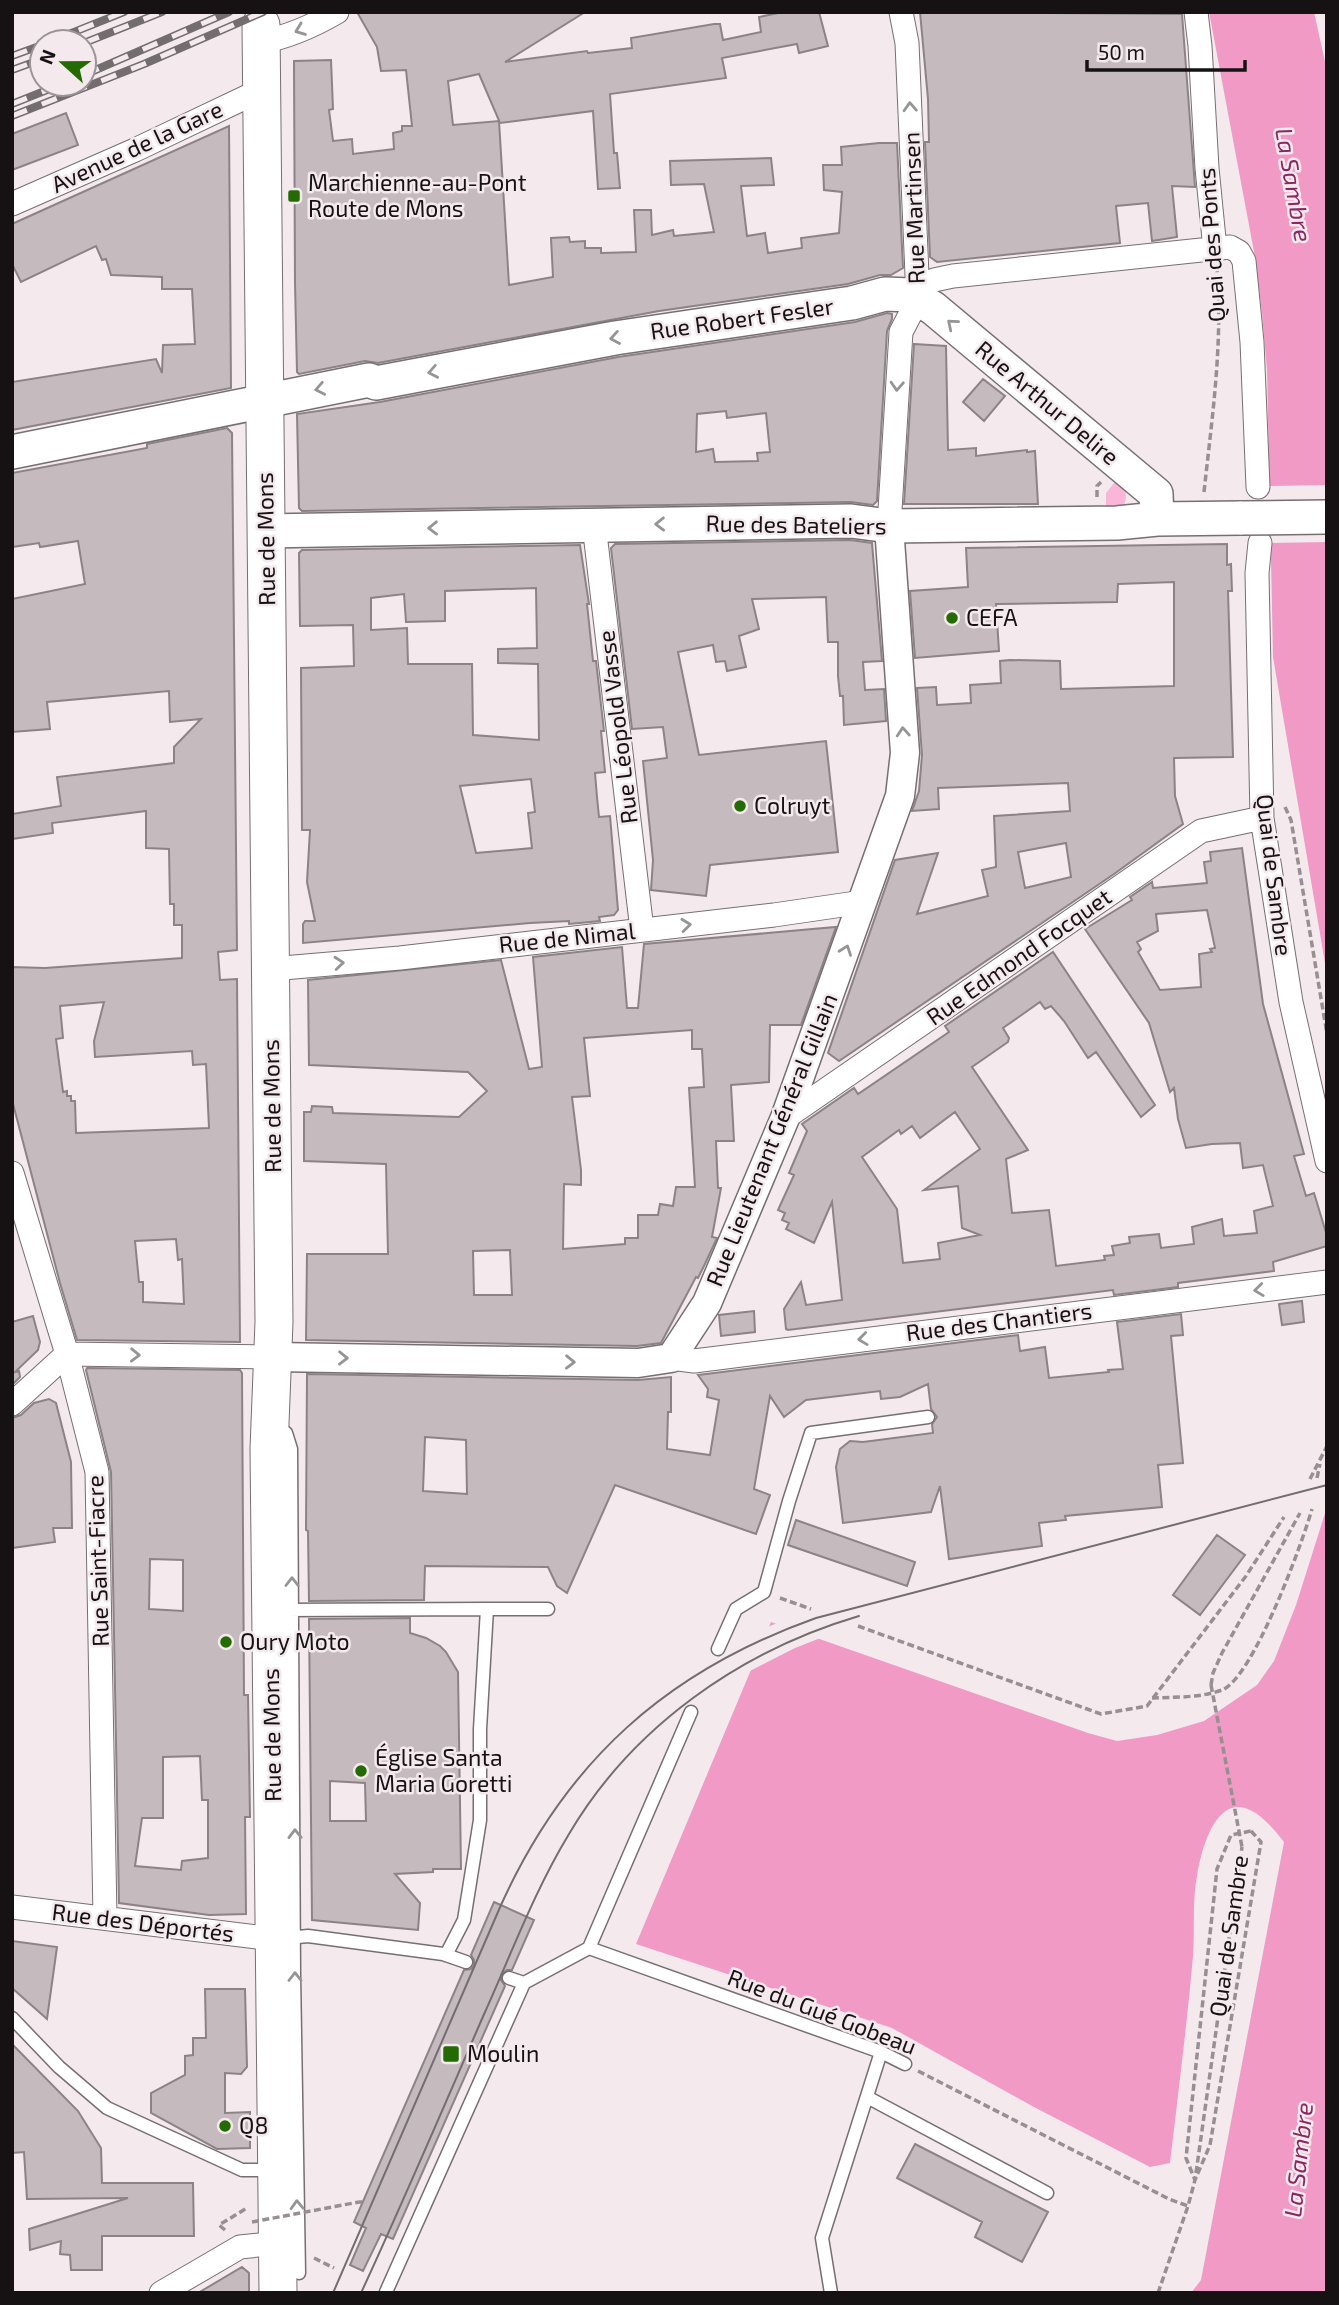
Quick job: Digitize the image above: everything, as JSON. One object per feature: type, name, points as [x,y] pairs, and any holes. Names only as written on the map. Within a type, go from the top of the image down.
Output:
[{"type":"main road","name":"Rue de Mons","points":[[261,34],[275,1357],[269,1449],[281,1610],[284,1938],[277,2178],[293,2262]]},
{"type":"main road","name":"Rue Robert Fesler","points":[[12,452],[369,380],[376,383],[669,328],[852,303],[886,294],[905,294],[918,298]]},
{"type":"main road","name":"Rue Arthur Delire","points":[[918,298],[1156,494],[1157,519]]},
{"type":"main road","name":"Rue des Bateliers","points":[[265,531],[851,521],[889,526],[1097,524],[1157,519],[1204,519],[1251,530],[1327,517]]},
{"type":"street","points":[[261,34],[277,39],[318,23],[337,12]]},
{"type":"street","name":"Rue Martinsen","points":[[889,526],[901,331],[918,298],[907,43],[901,12]]},
{"type":"street","name":"Quai des Ponts","points":[[1196,12],[1215,250]]},
{"type":"street","name":"Avenue de la Gare","points":[[12,204],[135,150],[261,90]]},
{"type":"street","points":[[918,298],[925,286],[934,280],[953,276],[1230,247],[1239,252],[1244,261],[1252,342],[1258,487]]},
{"type":"street","name":"Rue Léopold Vasse","points":[[594,525],[642,930]]},
{"type":"street","name":"Rue Lieutenant Général Gillain","points":[[671,1358],[708,1303],[785,1118],[900,796],[905,768],[889,526]]},
{"type":"street","name":"Quai de Sambre","points":[[1251,530],[1257,573],[1262,818],[1292,1002],[1327,1161]]},
{"type":"street","name":"Rue Edmond Focquet","points":[[785,1118],[1201,831],[1262,818]]},
{"type":"street","name":"Rue de Nimal","points":[[271,970],[400,958],[774,915],[863,902]]},
{"type":"street","name":"Rue Saint-Fiacre","points":[[12,1173],[19,1219],[67,1354],[97,1472],[105,1918]]},
{"type":"street","name":"Rue des Chantiers","points":[[671,1358],[694,1361],[1327,1282]]},
{"type":"street","points":[[12,1404],[67,1354],[638,1363],[671,1358]]},
{"type":"street","name":"Rue des Déportés","points":[[12,1907],[284,1938]]},
{"type":"street","points":[[161,2293],[240,2247],[293,2262]]},
{"type":"lane","points":[[718,1649],[736,1609],[764,1592],[811,1433],[928,1417]]},
{"type":"lane","points":[[446,1955],[464,1920],[480,1820],[480,1729],[487,1609]]},
{"type":"lane","points":[[281,1610],[548,1609]]},
{"type":"lane","points":[[386,2292],[524,1983],[589,1948],[691,1712]]},
{"type":"lane","points":[[293,2262],[284,1938],[308,1936],[446,1955],[466,1962]]},
{"type":"lane","name":"Rue du Gué Gobeau","points":[[589,1948],[881,2052],[905,2064]]},
{"type":"lane","points":[[509,1978],[524,1983]]},
{"type":"lane","points":[[12,2018],[59,2067],[107,2108],[242,2170],[277,2178]]},
{"type":"lane","points":[[831,2293],[822,2238],[881,2052]]},
{"type":"lane","points":[[867,2097],[1047,2193]]},
{"type":"path","name":"Quai des Ponts","points":[[1204,519],[1220,304],[1215,250]]},
{"type":"path","points":[[1097,524],[1097,486],[1118,461]]},
{"type":"path","points":[[1262,761],[1291,820],[1327,1034]]},
{"type":"path","points":[[1310,1479],[1327,1446]]},
{"type":"path","points":[[1317,1478],[1321,1459]]},
{"type":"path","points":[[1152,1698],[1197,1696],[1224,1690],[1247,1665],[1286,1584],[1312,1509]]},
{"type":"path","name":"Quai de Sambre","points":[[1158,2293],[1195,2180],[1242,1847],[1211,1685],[1213,1673],[1300,1513]]},
{"type":"path","points":[[858,1626],[1101,1714],[1147,1706],[1246,1576],[1283,1517]]},
{"type":"path","points":[[764,1592],[811,1609]]},
{"type":"path","points":[[1251,1831],[1261,1842],[1210,2146],[1195,2180],[1186,2158],[1217,1869],[1231,1835],[1251,1831]]},
{"type":"path","name":"Rue du Gué Gobeau","points":[[905,2064],[1169,2199],[1188,2206]]},
{"type":"path","points":[[293,2262],[360,2202]]},
{"type":"path","points":[[230,2233],[219,2225],[242,2211]]},
{"type":"shaded area","points":[[1119,477],[1126,493],[1124,505],[1122,510],[1106,512],[1106,493]]},
{"type":"water","name":"La Sambre","points":[[1209,12],[1314,12],[1327,71],[1327,975],[1273,657],[1267,370],[1262,313],[1255,257]]},
{"type":"water","points":[[1327,1507],[1327,2293],[1191,2293],[1201,2280],[1284,1842],[1264,1819],[1247,1808],[1229,1809],[1220,1816],[1208,1836],[1200,1861],[1195,1886],[1191,1982],[1170,2163],[1150,2167],[1032,2106],[892,2028],[636,1944],[771,1622],[1088,1733],[1117,1741],[1157,1735],[1204,1721],[1257,1685],[1274,1661],[1296,1605]]},
{"type":"pier","points":[[1327,485],[1327,542],[1267,543],[1266,486]]},
{"type":"pier","points":[[780,1622],[823,1637],[746,1673],[765,1628]]},
{"type":"building","points":[[357,12],[585,12],[505,62],[632,48],[631,38],[714,24],[720,24],[723,40],[761,32],[759,17],[783,12],[819,12],[828,46],[799,53],[797,44],[722,58],[726,78],[610,94],[614,153],[617,153],[620,188],[598,189],[593,111],[500,123],[479,74],[448,81],[453,125],[499,121],[509,285],[553,277],[551,238],[569,237],[570,242],[585,241],[585,248],[601,248],[601,253],[636,252],[634,210],[651,210],[652,235],[673,230],[674,236],[714,232],[704,184],[671,185],[670,161],[771,158],[774,185],[741,186],[747,236],[765,233],[768,253],[802,248],[801,238],[839,233],[842,192],[824,190],[823,165],[842,165],[841,147],[879,143],[897,143],[903,268],[891,275],[880,275],[848,284],[659,311],[378,363],[365,361],[299,374],[295,283],[294,61],[331,60],[333,109],[329,110],[333,141],[352,139],[353,154],[394,149],[393,133],[402,131],[402,126],[412,126],[406,70],[381,71],[377,47]]},
{"type":"building","points":[[920,12],[1182,14],[1195,187],[1172,186],[1177,237],[1152,241],[1148,203],[1116,206],[1120,243],[937,262],[930,257],[925,142],[929,142],[928,99]]},
{"type":"building","points":[[66,113],[78,145],[12,170],[12,134]]},
{"type":"building","points":[[229,126],[231,388],[12,430],[12,382],[156,359],[162,373],[163,345],[195,344],[192,289],[162,289],[162,277],[111,275],[106,259],[102,260],[96,246],[21,282],[12,264],[12,224]]},
{"type":"building","points":[[892,314],[887,331],[877,501],[873,505],[851,502],[302,511],[299,508],[297,414],[380,402],[618,357],[855,322]],"holes":[[[726,411],[727,418],[766,413],[770,452],[757,453],[758,461],[715,462],[713,449],[696,452],[697,414]]]},
{"type":"building","points":[[914,344],[946,346],[948,450],[976,448],[976,456],[1035,451],[1038,504],[904,504]]},
{"type":"building","points":[[983,379],[1005,396],[984,421],[963,402]]},
{"type":"building","points":[[227,428],[232,433],[237,950],[218,952],[220,980],[237,979],[240,1342],[77,1340],[12,1100],[12,967],[45,968],[182,958],[182,925],[174,925],[174,904],[170,904],[169,849],[146,848],[146,811],[52,823],[53,833],[12,839],[12,814],[61,806],[57,777],[174,763],[174,747],[201,719],[170,722],[169,691],[47,702],[50,729],[12,732],[12,599],[85,584],[78,541],[40,547],[39,543],[12,547],[12,473],[147,448],[147,444]],"holes":[[[104,1002],[94,1041],[95,1057],[192,1051],[193,1065],[206,1064],[209,1128],[76,1133],[75,1101],[71,1101],[67,1091],[63,1092],[56,1039],[63,1038],[60,1006]],[[176,1239],[178,1260],[182,1259],[184,1304],[143,1302],[143,1282],[139,1282],[135,1241]]]},
{"type":"building","points":[[850,540],[872,543],[882,661],[863,662],[865,690],[884,689],[886,721],[844,725],[843,696],[840,696],[838,676],[838,642],[828,642],[826,597],[752,599],[759,629],[739,636],[746,667],[727,671],[725,661],[716,662],[713,645],[678,652],[699,755],[826,741],[838,852],[710,865],[706,896],[651,890],[653,860],[643,761],[667,758],[663,727],[632,729],[611,548],[615,544]]},
{"type":"building","points":[[1227,544],[1227,565],[1231,564],[1232,591],[1228,591],[1233,757],[1174,758],[1175,796],[1183,824],[839,1061],[828,1053],[895,860],[938,853],[917,914],[988,896],[982,870],[996,867],[994,816],[1070,811],[1068,783],[938,788],[939,809],[912,811],[919,791],[922,755],[917,688],[936,687],[937,705],[971,703],[970,685],[1001,683],[1000,661],[1010,660],[1060,661],[1061,689],[1174,686],[1174,582],[1118,584],[1117,602],[996,604],[999,651],[915,658],[910,591],[968,587],[966,548]],"holes":[[[1066,843],[1071,877],[1025,888],[1018,852]]]},
{"type":"building","points":[[580,545],[604,731],[601,731],[605,772],[595,773],[599,817],[610,816],[618,910],[614,915],[599,917],[600,921],[569,924],[569,921],[530,923],[303,943],[303,924],[305,921],[315,921],[307,882],[310,830],[302,830],[301,668],[354,666],[353,625],[300,626],[299,553],[302,550]],"holes":[[[536,588],[537,648],[498,649],[498,663],[538,664],[539,740],[473,735],[472,664],[408,664],[407,628],[371,630],[371,598],[404,594],[406,622],[445,621],[445,591]],[[531,779],[535,812],[528,813],[532,848],[476,853],[460,786]]]},
{"type":"building","points":[[1242,848],[1263,1004],[1304,1154],[1294,1156],[1306,1196],[1314,1193],[1327,1236],[1327,1246],[1273,1262],[1274,1271],[1178,1283],[1178,1287],[1114,1295],[1113,1290],[786,1329],[784,1309],[801,1282],[806,1305],[842,1300],[832,1202],[814,1243],[786,1229],[789,1223],[782,1220],[785,1213],[778,1210],[794,1175],[789,1173],[807,1131],[802,1124],[854,1088],[858,1094],[949,1032],[945,1026],[1053,952],[1155,1105],[1141,1117],[1096,1052],[1088,1058],[1051,1006],[1045,1009],[1040,1002],[1003,1028],[1009,1038],[1008,1042],[972,1067],[1028,1150],[1006,1159],[1012,1213],[1049,1210],[1056,1266],[1105,1260],[1104,1256],[1114,1255],[1112,1246],[1130,1243],[1129,1237],[1159,1234],[1161,1248],[1194,1244],[1192,1227],[1222,1219],[1224,1236],[1257,1233],[1254,1211],[1273,1206],[1263,1165],[1243,1168],[1240,1143],[1186,1148],[1178,1119],[1174,1088],[1170,1092],[1149,1023],[1085,929],[1132,900],[1130,897],[1152,882],[1153,888],[1207,883],[1204,862],[1211,861],[1210,852]],"holes":[[[1207,910],[1215,948],[1210,949],[1212,952],[1199,954],[1201,987],[1160,990],[1138,952],[1141,949],[1137,942],[1158,931],[1156,914]],[[955,1112],[980,1149],[924,1190],[958,1186],[962,1228],[980,1235],[938,1243],[940,1259],[903,1263],[897,1209],[862,1157],[899,1130],[901,1134],[912,1126],[920,1138]]]},
{"type":"building","points":[[836,927],[801,1025],[770,1025],[769,1082],[731,1085],[734,1141],[716,1141],[718,1188],[721,1188],[712,1237],[717,1238],[661,1343],[637,1346],[306,1340],[307,1254],[388,1254],[386,1164],[304,1161],[304,1112],[311,1112],[312,1106],[332,1107],[333,1113],[459,1117],[487,1091],[468,1072],[309,1065],[308,980],[501,960],[529,1069],[542,1067],[533,957],[622,947],[627,1008],[638,1008],[644,944]],"holes":[[[692,1030],[692,1049],[702,1049],[704,1087],[689,1088],[695,1187],[676,1187],[673,1206],[660,1204],[658,1215],[638,1215],[638,1238],[625,1238],[625,1244],[563,1249],[564,1184],[581,1185],[572,1097],[590,1096],[584,1038]],[[510,1250],[512,1295],[474,1295],[473,1251]]]},
{"type":"building","points":[[1302,1301],[1304,1322],[1282,1325],[1279,1304]]},
{"type":"building","points":[[754,1311],[755,1332],[721,1336],[719,1315]]},
{"type":"building","points":[[1181,1314],[1183,1335],[1171,1336],[1183,1463],[1158,1465],[1162,1507],[1065,1516],[1066,1520],[1039,1523],[1042,1546],[949,1559],[940,1486],[931,1512],[843,1523],[836,1467],[840,1449],[850,1441],[863,1442],[933,1433],[932,1424],[937,1417],[931,1409],[928,1384],[900,1397],[881,1399],[880,1391],[806,1400],[784,1417],[770,1396],[754,1489],[770,1495],[756,1534],[615,1485],[567,1593],[557,1586],[548,1567],[425,1566],[424,1600],[309,1601],[306,1530],[307,1374],[638,1380],[671,1377],[667,1449],[710,1455],[719,1400],[707,1397],[708,1389],[698,1375],[1018,1335],[1020,1351],[1045,1347],[1049,1378],[1109,1372],[1108,1370],[1123,1369],[1117,1322]],"holes":[[[425,1437],[466,1440],[467,1494],[423,1491]]]},
{"type":"building","points":[[33,1316],[40,1342],[38,1350],[15,1372],[19,1371],[20,1377],[12,1385],[12,1322]]},
{"type":"building","points":[[86,1370],[240,1370],[242,1373],[244,1695],[248,1695],[250,1817],[245,1817],[246,1914],[209,1915],[119,1903],[111,1472]],"holes":[[[150,1559],[183,1560],[183,1611],[149,1609]],[[200,1756],[202,1800],[208,1800],[208,1858],[182,1861],[181,1870],[135,1866],[142,1818],[163,1818],[163,1757]]]},
{"type":"building","points":[[49,1399],[56,1403],[71,1462],[72,1528],[53,1528],[55,1542],[12,1548],[12,1418],[21,1415],[34,1403]]},
{"type":"building","points":[[796,1520],[915,1562],[907,1586],[788,1545]]},
{"type":"building","points":[[1217,1535],[1245,1555],[1200,1615],[1173,1595]]},
{"type":"building","points":[[410,1618],[410,1633],[440,1646],[458,1672],[461,1869],[433,1869],[433,1872],[395,1874],[420,1903],[418,1930],[312,1920],[309,1619]],"holes":[[[330,1781],[365,1783],[366,1821],[330,1821]]]},
{"type":"building","points":[[494,1902],[534,1920],[512,1970],[501,1975],[505,1986],[393,2239],[381,2234],[363,2271],[350,2265],[366,2228],[354,2222],[464,1970],[471,1969],[474,1965],[471,1955]]},
{"type":"building","points":[[12,1941],[57,1947],[47,2019],[12,1988]]},
{"type":"building","points":[[205,1989],[245,1989],[247,2067],[241,2074],[225,2073],[225,2113],[250,2112],[250,2148],[217,2149],[151,2113],[151,2093],[185,2075],[185,2056],[193,2055],[193,2038],[206,2038]]},
{"type":"building","points":[[12,2044],[78,2111],[101,2148],[102,2183],[193,2183],[194,2236],[102,2236],[102,2270],[71,2270],[70,2255],[60,2254],[61,2241],[30,2250],[29,2229],[128,2198],[27,2199],[24,2152],[12,2153]]},
{"type":"building","points":[[915,2144],[1048,2212],[1022,2262],[975,2237],[982,2222],[897,2178]]},
{"type":"building","points":[[242,2267],[249,2273],[249,2293],[198,2293]]},
{"type":"tram line","points":[[333,2293],[501,1905],[527,1853],[557,1807],[590,1765],[627,1727],[668,1694],[713,1665],[762,1640],[816,1618],[1327,1485]]},
{"type":"tram line","points":[[361,2293],[535,1899],[569,1834],[595,1795],[624,1760],[657,1727],[693,1698],[772,1650],[859,1616]]},
{"type":"railway","points":[[84,28],[124,12]]},
{"type":"railway","points":[[98,37],[162,12]]},
{"type":"railway","points":[[98,69],[229,12]]},
{"type":"railway","points":[[12,116],[144,64],[263,12]]},
{"type":"railway","points":[[12,56],[28,50]]},
{"type":"railway","points":[[12,70],[28,64]]},
{"type":"railway","points":[[12,104],[28,98]]},
{"type":"place","name":"Marchienne-au-Pont Route de Mons","points":[[294,196]]},
{"type":"place","name":"CEFA","points":[[952,618]]},
{"type":"place","name":"Colruyt","points":[[740,806]]},
{"type":"place","name":"Oury Moto","points":[[226,1642]]},
{"type":"place","name":"Église Santa Maria Goretti","points":[[361,1771]]},
{"type":"place","name":"Moulin","points":[[451,2054]]},
{"type":"place","name":"Q8","points":[[225,2126]]}]
